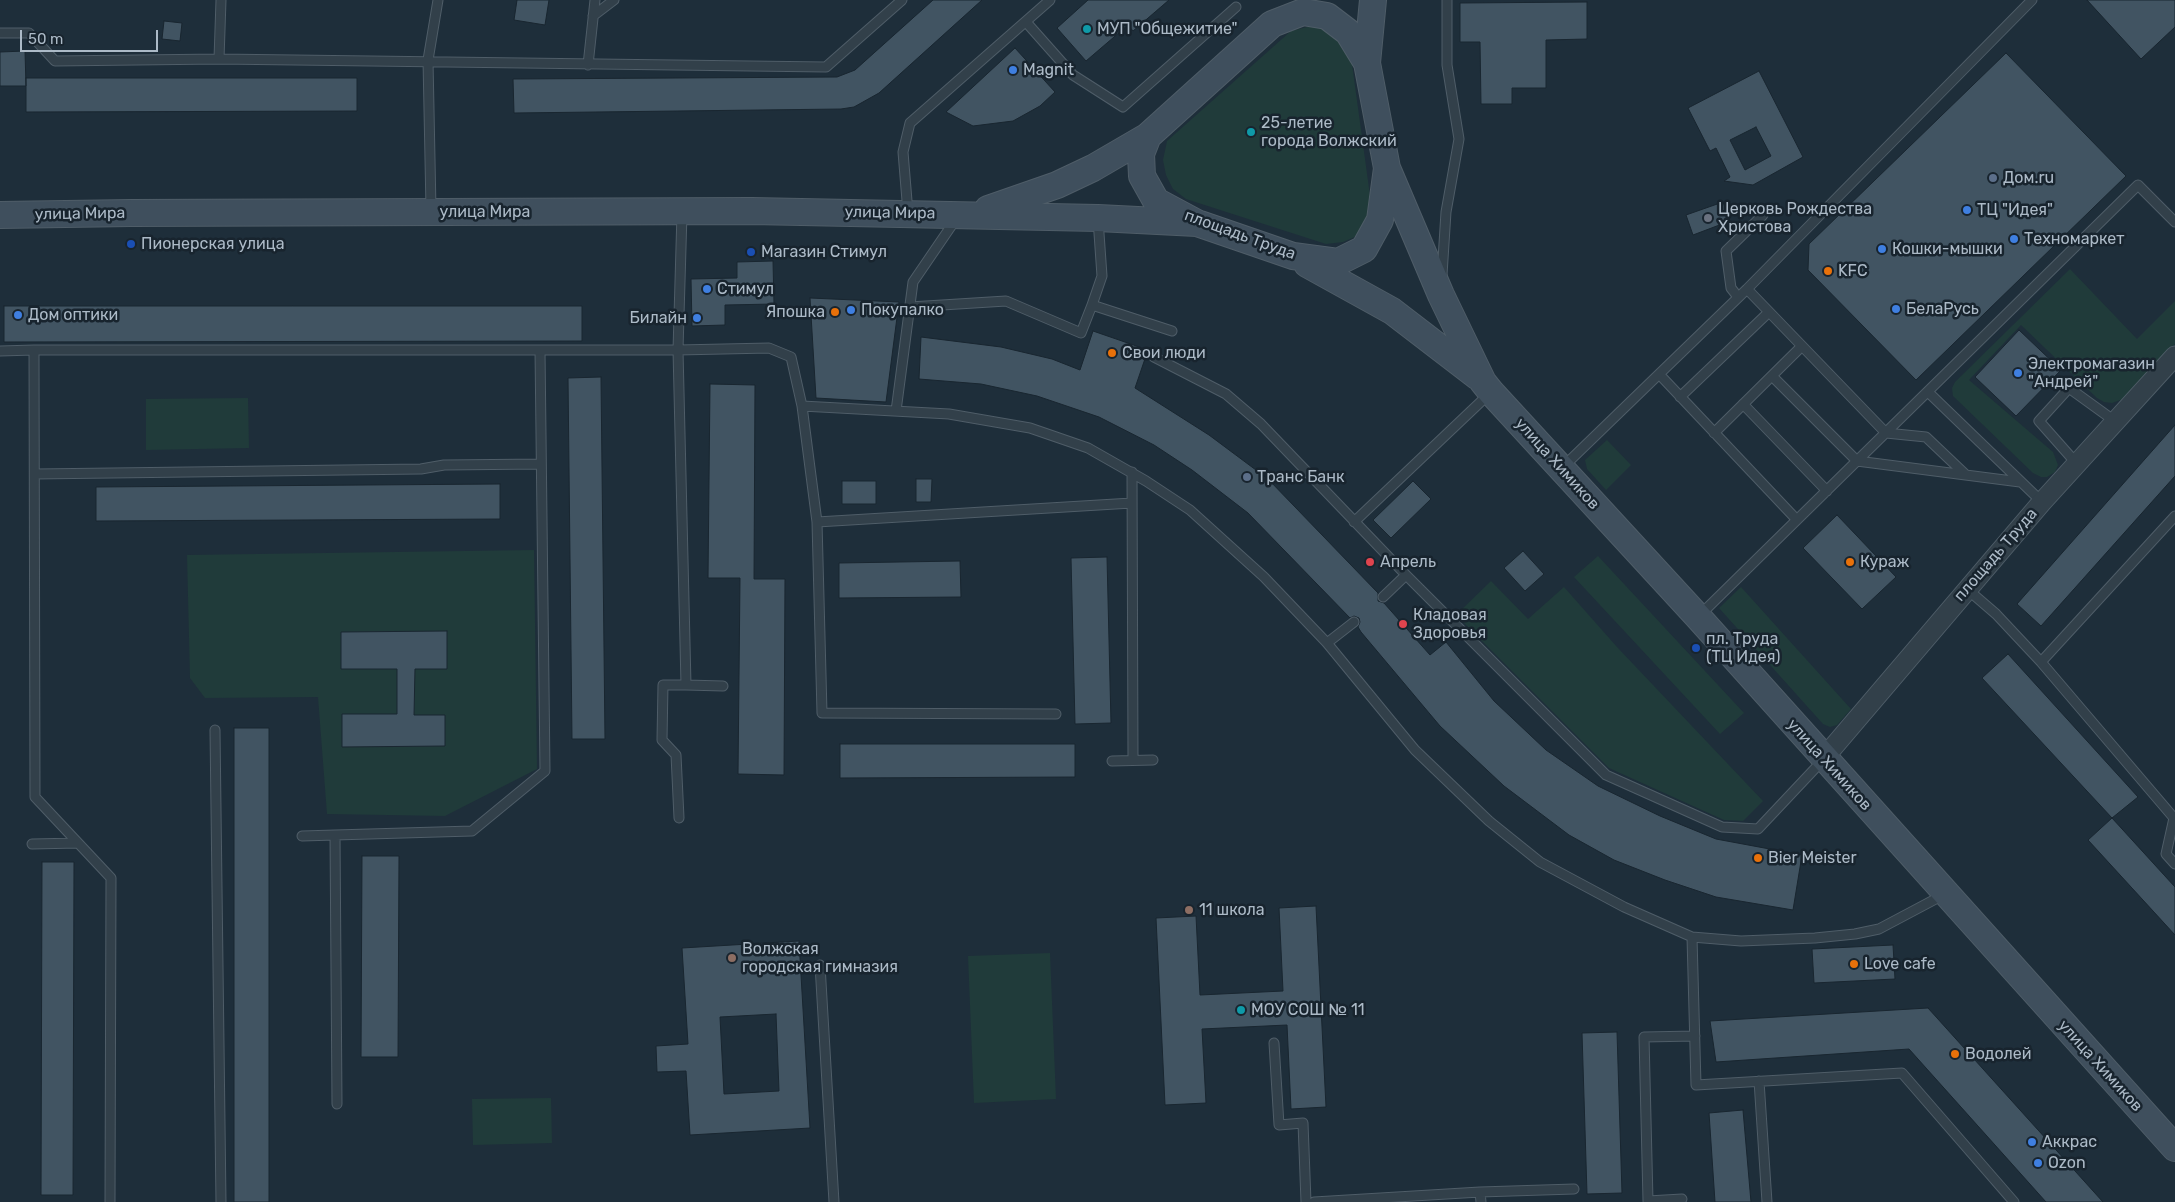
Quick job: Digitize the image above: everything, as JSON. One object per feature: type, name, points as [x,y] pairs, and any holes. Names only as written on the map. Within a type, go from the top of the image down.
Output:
[{"type":"street","points":[[1272,24],[1292,0]]},
{"type":"street","points":[[1367,62],[1373,0]]},
{"type":"street","name":"площадь Труда","points":[[1303,12],[1327,16],[1348,32],[1367,62],[1387,168],[1380,220],[1364,249],[1338,262],[1293,256],[1197,222],[1156,201],[1142,176],[1141,154],[1148,136],[1272,24],[1303,12]]},
{"type":"street","name":"улица Мира","points":[[964,214],[1057,185],[1093,168],[1148,136]]},
{"type":"street","name":"улица Химиков","points":[[1387,168],[1441,295],[1487,387]]},
{"type":"street","name":"улица Мира","points":[[0,215],[682,211],[964,214],[1197,222]]},
{"type":"street","name":"улица Химиков","points":[[1293,256],[1392,311],[1487,387],[1698,617],[1823,759],[2175,1148]]},
{"type":"street","name":"площадь Труда","points":[[1823,759],[2042,502],[2175,356]]},
{"type":"lane","points":[[219,59],[221,0]]},
{"type":"lane","points":[[431,212],[428,60],[438,0]]},
{"type":"lane","points":[[588,65],[595,0]]},
{"type":"lane","points":[[593,16],[614,0]]},
{"type":"lane","points":[[0,32],[29,33],[54,61],[219,59],[428,60],[588,65],[826,67],[902,0]]},
{"type":"lane","points":[[908,213],[903,152],[910,123],[1050,0]]},
{"type":"lane","points":[[1441,295],[1446,212],[1459,139],[1447,65],[1447,0]]},
{"type":"lane","points":[[1561,469],[1747,289],[2032,0]]},
{"type":"lane","points":[[1026,22],[1073,75],[1123,107],[1236,7]]},
{"type":"lane","points":[[1698,617],[2138,185],[2175,222]]},
{"type":"lane","points":[[682,211],[678,350],[686,685]]},
{"type":"lane","points":[[896,411],[913,282],[964,214]]},
{"type":"lane","points":[[1738,297],[1731,288],[1726,251],[1763,215]]},
{"type":"lane","points":[[910,307],[1006,301],[1081,334],[1102,276],[1098,218]]},
{"type":"lane","points":[[1747,289],[1886,433],[1926,437],[1966,475]]},
{"type":"lane","points":[[1092,305],[1172,332]]},
{"type":"lane","points":[[1680,397],[1769,312]]},
{"type":"lane","points":[[1714,433],[1802,346]]},
{"type":"lane","points":[[0,351],[678,350],[769,348],[791,356],[802,406],[817,522],[822,713],[1056,714]]},
{"type":"lane","points":[[34,350],[35,797],[111,878],[110,1202]]},
{"type":"lane","points":[[302,836],[472,831],[545,771],[540,350]]},
{"type":"lane","points":[[1154,357],[1226,394],[1261,424],[1354,522],[1606,776],[1722,827],[1758,829],[1823,759]]},
{"type":"lane","points":[[1659,374],[1797,520]]},
{"type":"lane","points":[[1772,376],[1857,461],[2020,482]]},
{"type":"lane","points":[[1354,522],[1487,387]]},
{"type":"lane","points":[[2077,464],[2039,421],[2069,388],[2116,422]]},
{"type":"lane","points":[[1928,392],[2042,502]]},
{"type":"lane","points":[[1743,404],[1827,491]]},
{"type":"lane","points":[[802,406],[949,414],[1030,428],[1088,448],[1132,472],[1190,510],[1225,540],[1327,643],[1415,750],[1496,827],[1540,862],[1583,887],[1692,936],[1741,941],[1855,934],[1879,929],[1945,894]]},
{"type":"lane","points":[[35,474],[421,469],[444,465],[541,464]]},
{"type":"lane","points":[[1132,472],[1134,760]]},
{"type":"lane","points":[[817,522],[1132,504]]},
{"type":"lane","points":[[2040,662],[2175,516]]},
{"type":"lane","points":[[1382,597],[1406,575]]},
{"type":"lane","points":[[1967,589],[1996,614],[2040,662],[2174,818],[2166,854],[2175,864]]},
{"type":"lane","points":[[1327,643],[1354,622]]},
{"type":"lane","points":[[679,818],[676,755],[662,740],[663,685],[723,686]]},
{"type":"lane","points":[[215,730],[221,1202]]},
{"type":"lane","points":[[1112,761],[1153,760]]},
{"type":"lane","points":[[335,835],[337,1104]]},
{"type":"lane","points":[[32,844],[78,843]]},
{"type":"lane","points":[[1692,936],[1696,1085],[1902,1073],[2014,1202]]},
{"type":"lane","points":[[820,965],[834,1202]]},
{"type":"lane","points":[[1682,1198],[1648,1201],[1644,1038],[1695,1036]]},
{"type":"lane","points":[[1274,1043],[1279,1124],[1303,1123],[1306,1202]]},
{"type":"lane","points":[[1759,1081],[1767,1202]]},
{"type":"lane","points":[[1314,1202],[1480,1192],[1574,1189]]},
{"type":"lane","points":[[1480,1192],[1481,1202]]},
{"type":"green space","points":[[1311,26],[1324,28],[1341,39],[1351,57],[1372,210],[1357,236],[1343,242],[1326,244],[1186,199],[1173,189],[1166,175],[1163,160],[1167,141],[1291,31]]},
{"type":"green space","points":[[2070,269],[2137,339],[2175,301],[2175,344],[2123,399],[2112,403],[2104,402],[2097,398],[2021,325],[1969,380],[2053,452],[2058,465],[2055,472],[2047,477],[2041,477],[2033,473],[1953,396],[1952,388],[1955,382]]},
{"type":"green space","points":[[248,398],[249,448],[146,450],[146,399]]},
{"type":"green space","points":[[1607,440],[1631,465],[1606,490],[1587,469],[1585,460]]},
{"type":"green space","points":[[534,550],[537,769],[445,816],[327,814],[318,697],[205,698],[190,678],[187,555]]},
{"type":"green space","points":[[1598,556],[1744,713],[1720,734],[1574,577]]},
{"type":"green space","points":[[1491,581],[1528,619],[1564,587],[1617,647],[1763,801],[1743,821],[1724,820],[1609,768],[1456,615]]},
{"type":"green space","points":[[1741,587],[1851,709],[1837,725],[1830,727],[1823,724],[1719,608]]},
{"type":"green space","points":[[1050,953],[1056,1099],[974,1103],[968,956]]},
{"type":"green space","points":[[551,1098],[552,1143],[473,1145],[472,1099]]},
{"type":"building","points":[[517,0],[549,0],[545,25],[514,20]]},
{"type":"building","points":[[933,0],[982,0],[879,93],[854,107],[841,109],[514,113],[513,79],[837,77],[855,70]]},
{"type":"building","name":"МУП \"Общежитие\"","points":[[1088,0],[1169,0],[1133,31],[1128,25],[1086,61],[1057,28]]},
{"type":"building","points":[[2087,0],[2175,0],[2175,27],[2141,59]]},
{"type":"building","points":[[1587,2],[1587,39],[1546,40],[1546,88],[1512,88],[1512,104],[1481,104],[1480,42],[1460,42],[1460,3]]},
{"type":"building","points":[[164,21],[182,23],[180,41],[162,39]]},
{"type":"building","name":"Magnit","points":[[1015,48],[1055,92],[1040,106],[1013,121],[973,126],[946,112]]},
{"type":"building","points":[[25,51],[26,86],[0,86],[0,52]]},
{"type":"building","name":"ТЦ \"Идея\"","points":[[2006,53],[2126,176],[1916,380],[1808,270],[1809,244]]},
{"type":"building","points":[[1759,71],[1803,157],[1753,185],[1724,181],[1730,177],[1716,148],[1710,151],[1688,108]],"holes":[[[1756,127],[1771,156],[1745,170],[1730,140]]]},
{"type":"building","points":[[26,78],[357,78],[357,111],[26,112]]},
{"type":"building","name":"Церковь Рождества Христова","points":[[1723,202],[1730,221],[1693,235],[1686,215]]},
{"type":"building","points":[[773,261],[774,304],[725,305],[725,325],[692,326],[691,279],[737,278],[737,262]]},
{"type":"building","points":[[810,298],[899,302],[886,402],[816,398]]},
{"type":"building","points":[[4,306],[582,306],[582,341],[4,342]]},
{"type":"building","name":"Электромагазин \"Андрей\"","points":[[2019,330],[2061,370],[2016,416],[1975,377]]},
{"type":"building","points":[[1093,331],[1148,350],[1135,388],[1209,435],[1268,479],[1378,593],[1378,601],[1384,603],[1430,655],[1446,642],[1494,701],[1546,750],[1598,786],[1660,816],[1716,839],[1802,855],[1793,910],[1716,897],[1665,880],[1614,860],[1569,835],[1504,786],[1440,726],[1361,632],[1358,627],[1359,618],[1354,616],[1350,618],[1248,513],[1192,470],[1154,445],[1099,417],[1037,396],[981,384],[919,379],[921,337],[1001,347],[1052,359],[1080,370]]},
{"type":"building","points":[[601,377],[605,739],[572,739],[568,378]]},
{"type":"building","points":[[710,384],[755,385],[754,579],[785,579],[784,775],[738,774],[740,578],[708,578]]},
{"type":"building","points":[[2175,425],[2175,476],[2041,626],[2017,604]]},
{"type":"building","points":[[916,479],[932,479],[931,502],[916,502]]},
{"type":"building","points":[[842,481],[876,481],[876,504],[842,504]]},
{"type":"building","points":[[1413,481],[1431,499],[1391,538],[1373,520]]},
{"type":"building","points":[[500,484],[500,519],[96,521],[96,487]]},
{"type":"building","name":"Кураж","points":[[1837,515],[1896,577],[1862,609],[1803,548]]},
{"type":"building","points":[[1523,551],[1544,574],[1525,591],[1504,568]]},
{"type":"building","points":[[1107,557],[1111,723],[1075,724],[1071,558]]},
{"type":"building","points":[[960,561],[961,597],[839,598],[839,563]]},
{"type":"building","points":[[447,631],[447,669],[415,669],[414,715],[445,715],[445,746],[342,747],[342,714],[397,714],[397,669],[341,669],[341,632]]},
{"type":"building","points":[[2008,654],[2138,797],[2112,818],[1982,678]]},
{"type":"building","points":[[234,728],[269,728],[269,1202],[234,1202]]},
{"type":"building","points":[[840,744],[1075,744],[1075,777],[840,778]]},
{"type":"building","points":[[2112,818],[2175,887],[2175,935],[2088,840]]},
{"type":"building","points":[[362,856],[399,856],[398,1057],[361,1057]]},
{"type":"building","points":[[42,862],[74,862],[73,1195],[41,1195]]},
{"type":"building","name":"МОУ СОШ № 11","points":[[1316,906],[1326,1107],[1291,1109],[1287,1025],[1202,1029],[1206,1103],[1165,1105],[1156,918],[1196,916],[1200,995],[1283,991],[1279,908]]},
{"type":"building","points":[[799,941],[810,1128],[690,1135],[686,1071],[657,1072],[656,1046],[688,1044],[682,948]],"holes":[[[776,1014],[779,1091],[724,1094],[720,1017]]]},
{"type":"building","name":"Love cafe","points":[[1893,945],[1895,979],[1814,983],[1812,949]]},
{"type":"building","points":[[1928,1008],[2103,1202],[2046,1202],[1909,1049],[1716,1062],[1710,1021]]},
{"type":"building","points":[[1617,1032],[1622,1193],[1587,1194],[1582,1033]]},
{"type":"building","points":[[1743,1110],[1751,1202],[1715,1202],[1709,1113]]},
{"type":"place","name":"МУП \"Общежитие\"","points":[[1087,29]]},
{"type":"place","name":"Magnit","points":[[1013,70]]},
{"type":"place","name":"25-летие города Волжский","points":[[1251,132]]},
{"type":"place","name":"Дом.ru","points":[[1993,178]]},
{"type":"place","name":"ТЦ \"Идея\"","points":[[1967,210]]},
{"type":"place","name":"Церковь Рождества Христова","points":[[1708,218]]},
{"type":"place","name":"Техномаркет","points":[[2014,239]]},
{"type":"place","name":"Пионерская улица","points":[[131,244]]},
{"type":"place","name":"Кошки-мышки","points":[[1882,249]]},
{"type":"place","name":"Магазин Стимул","points":[[751,252]]},
{"type":"place","name":"KFC","points":[[1828,271]]},
{"type":"place","name":"Стимул","points":[[707,289]]},
{"type":"place","name":"БелаРусь","points":[[1896,309]]},
{"type":"place","name":"Покупалко","points":[[851,310]]},
{"type":"place","name":"Япошка","points":[[835,312]]},
{"type":"place","name":"Дом оптики","points":[[18,315]]},
{"type":"place","name":"Билайн","points":[[697,318]]},
{"type":"place","name":"Свои люди","points":[[1112,353]]},
{"type":"place","name":"Электромагазин \"Андрей\"","points":[[2018,373]]},
{"type":"place","name":"Транс Банк","points":[[1247,477]]},
{"type":"place","name":"Апрель","points":[[1370,562]]},
{"type":"place","name":"Кураж","points":[[1850,562]]},
{"type":"place","name":"Кладовая Здоровья","points":[[1403,624]]},
{"type":"place","name":"пл. Труда (ТЦ Идея)","points":[[1696,648]]},
{"type":"place","name":"Bier Meister","points":[[1758,858]]},
{"type":"place","name":"11 школа","points":[[1189,910]]},
{"type":"place","name":"Волжская городская гимназия","points":[[732,958]]},
{"type":"place","name":"Love cafe","points":[[1854,964]]},
{"type":"place","name":"МОУ СОШ № 11","points":[[1241,1010]]},
{"type":"place","name":"Водолей","points":[[1955,1054]]},
{"type":"place","name":"Аккрас","points":[[2032,1142]]},
{"type":"place","name":"Ozon","points":[[2038,1163]]}]
